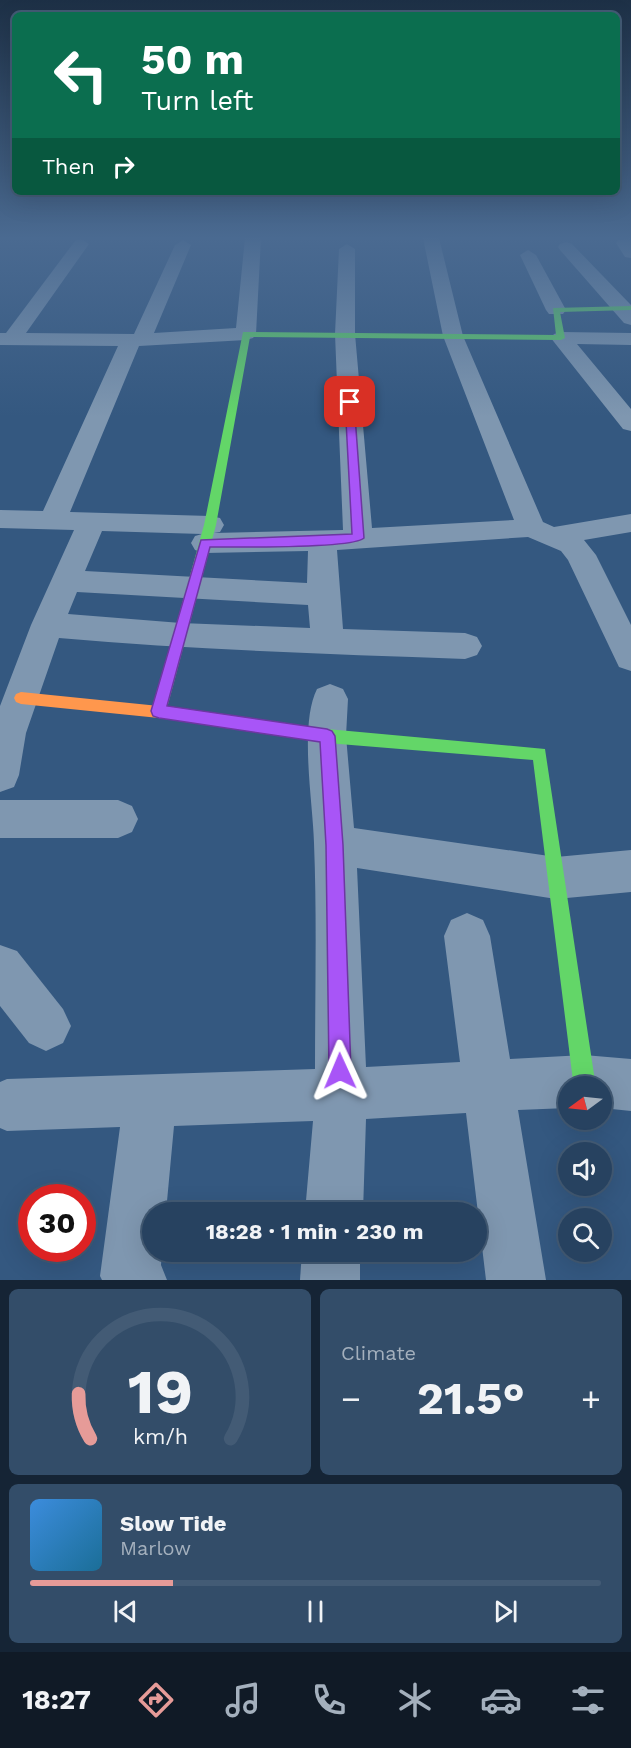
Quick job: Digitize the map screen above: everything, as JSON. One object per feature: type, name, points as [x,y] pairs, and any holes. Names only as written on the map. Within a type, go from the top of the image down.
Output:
[{"type":"street","points":[[6,339],[39,298]]},
{"type":"street","points":[[53,520],[157,298]]},
{"type":"street","points":[[159,711],[207,534],[246,334],[249,298]]},
{"type":"street","points":[[346,298],[345,334],[358,538]]},
{"type":"street","points":[[444,298],[453,336],[543,532],[572,544],[581,555],[631,658]]},
{"type":"street","points":[[550,298],[556,310],[561,338],[626,413]]},
{"type":"street","points":[[615,298],[629,312]]},
{"type":"street","points":[[556,310],[629,312]]},
{"type":"street","points":[[6,339],[136,340],[246,334],[631,339]]},
{"type":"street","points":[[0,519],[92,521],[207,534],[322,541],[543,532],[631,523]]},
{"type":"street","points":[[0,775],[8,733],[47,626],[92,521]]},
{"type":"street","points":[[322,541],[323,596],[328,642]]},
{"type":"street","points":[[68,581],[323,596]]},
{"type":"street","points":[[47,626],[181,636],[465,646]]},
{"type":"street","points":[[21,698],[159,711],[328,717],[540,754],[555,878],[605,1076]]},
{"type":"street","points":[[328,717],[341,1094],[335,1202]]},
{"type":"street","points":[[0,819],[118,819]]},
{"type":"street","points":[[334,845],[555,878],[631,871]]},
{"type":"street","points":[[467,936],[516,1280]]},
{"type":"street","points":[[0,968],[46,1026]]},
{"type":"street","points":[[7,1105],[558,1084]]},
{"type":"street","points":[[137,1280],[130,1276],[150,1100]]},
{"type":"street","points":[[330,1280],[331,1262]]},
{"type":"traffic: fast","points":[[159,712],[210,525],[246,334],[561,338],[556,310],[631,308]]},
{"type":"traffic: fast","points":[[272,728],[327,736],[540,754],[583,1076]]},
{"type":"traffic: slow","points":[[21,698],[159,712],[272,728]]},
{"type":"route","points":[[340,1071],[334,845],[327,736],[159,711],[205,543],[322,541],[358,538],[350,402]]}]
